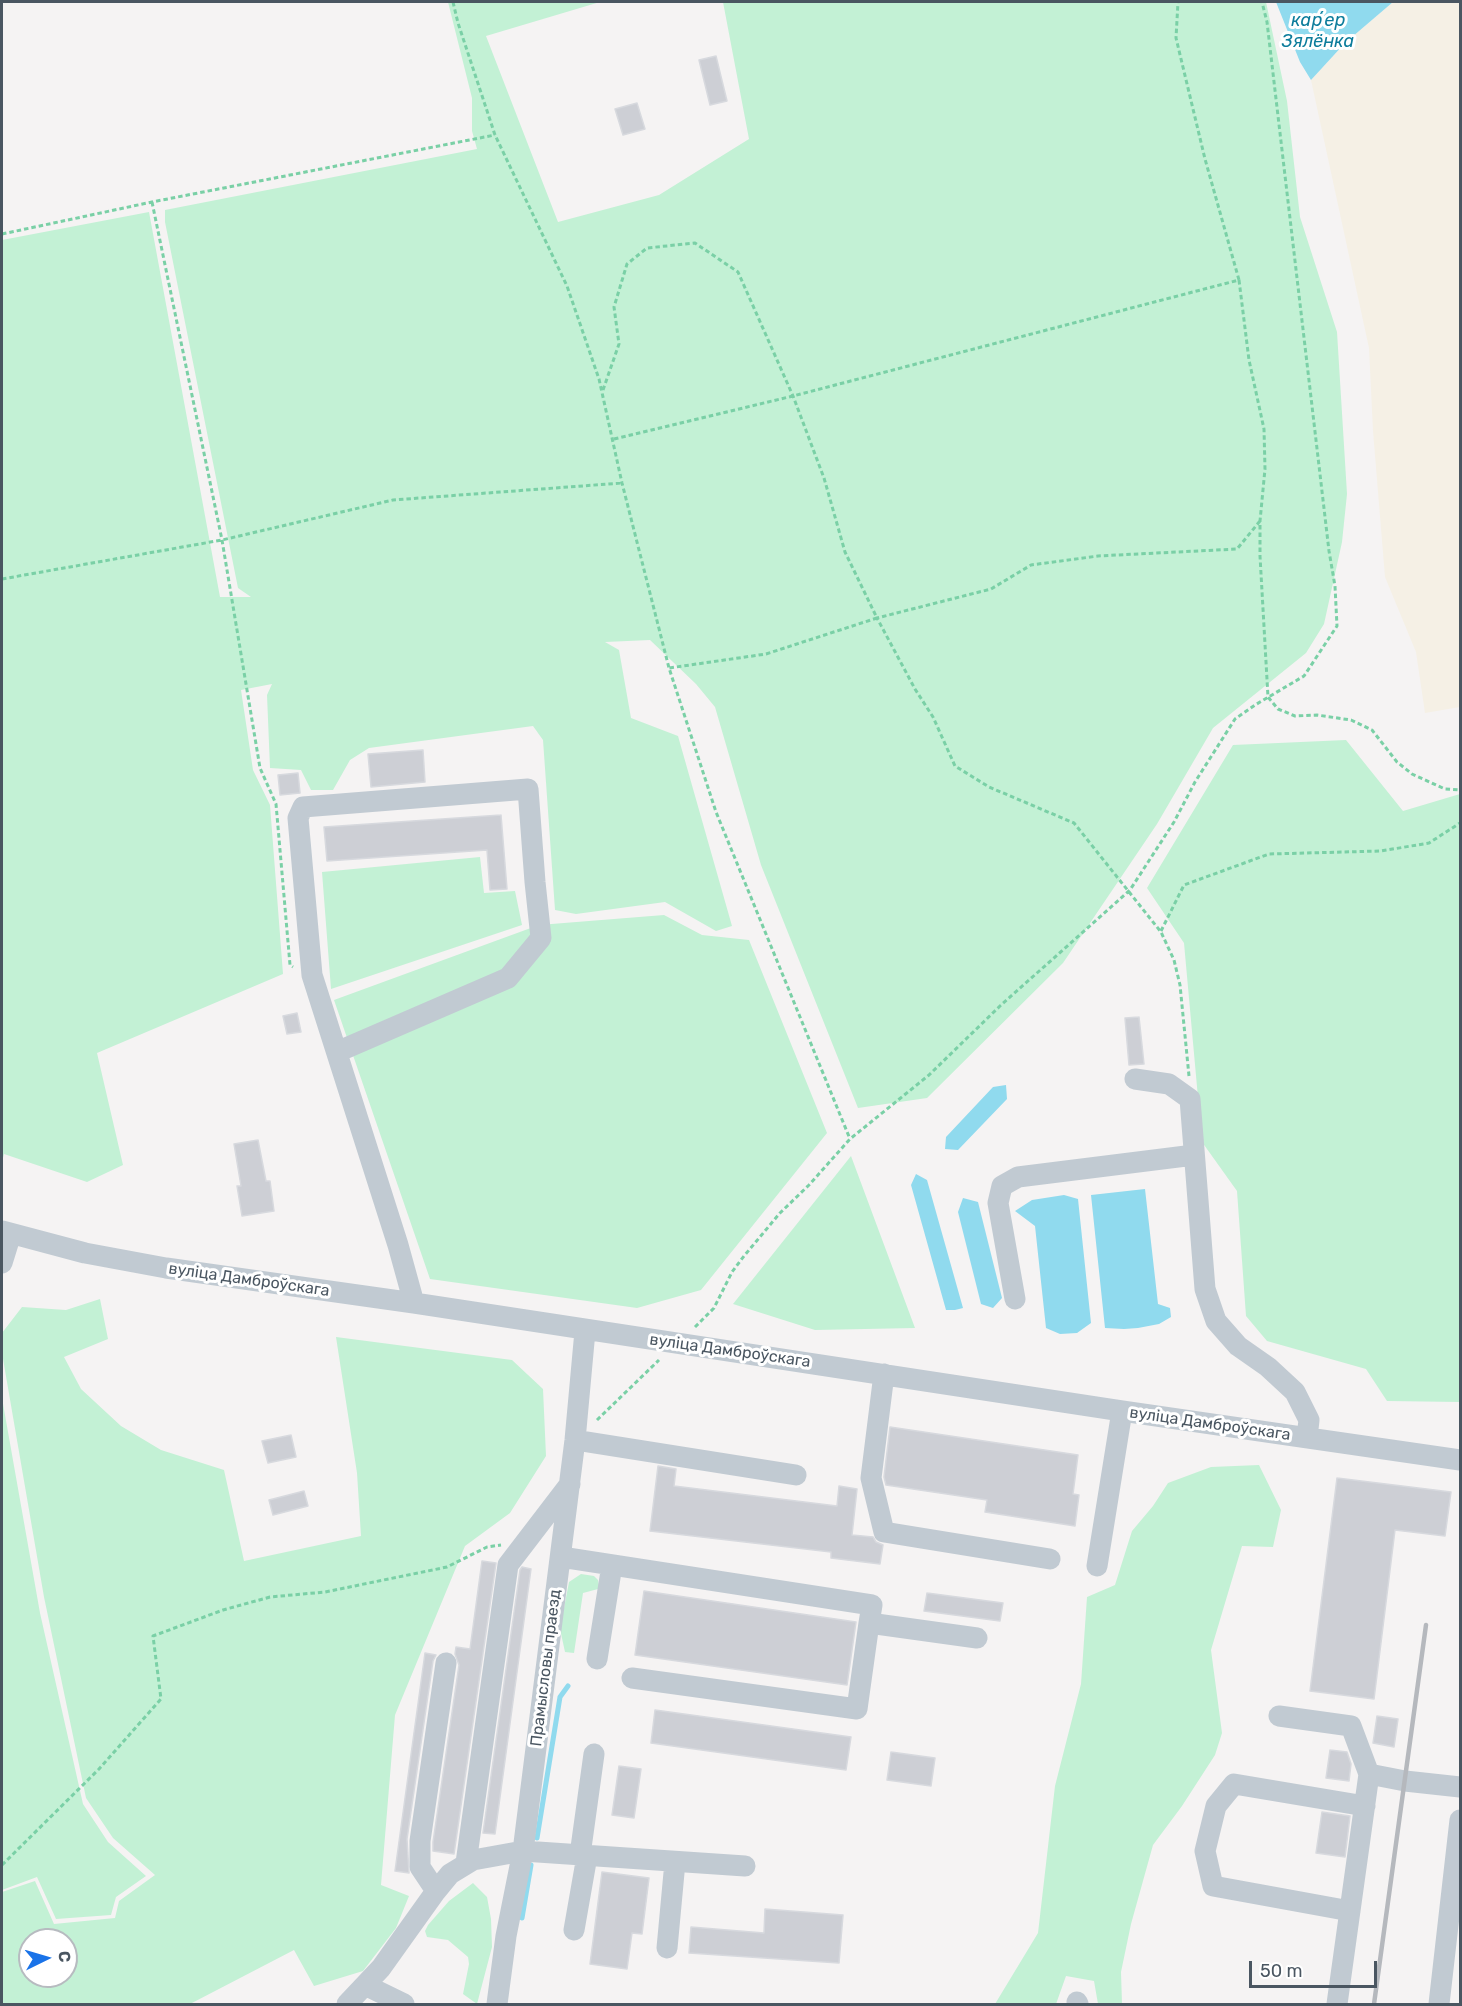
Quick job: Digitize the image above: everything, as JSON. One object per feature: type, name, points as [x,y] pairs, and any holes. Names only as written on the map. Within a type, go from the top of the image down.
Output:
[{"type":"street","points":[[337,1052],[508,978],[541,938],[528,789],[303,807],[298,818],[312,975],[398,1245],[414,1303]]},
{"type":"street","points":[[1135,1079],[1169,1084],[1190,1099],[1205,1289],[1216,1321],[1238,1346],[1268,1367],[1294,1392],[1310,1420],[1307,1438]]},
{"type":"street","points":[[1015,1299],[998,1203],[1002,1186],[1018,1177],[1194,1155]]},
{"type":"street","points":[[2,1263],[6,1233]]},
{"type":"street","name":"вуліца Дамброўскага","points":[[6,1233],[166,1268],[1461,1460]]},
{"type":"street","name":"Прамысловы праезд","points":[[497,2004],[506,1936],[523,1851],[570,1484],[585,1330]]},
{"type":"street","points":[[884,1374],[871,1478],[884,1532],[1050,1558]]},
{"type":"street","points":[[1097,1566],[1122,1411]]},
{"type":"street","points":[[575,1440],[796,1475]]},
{"type":"street","points":[[466,1863],[508,1565],[570,1484]]},
{"type":"street","points":[[561,1557],[872,1605],[857,1709],[632,1678]]},
{"type":"street","points":[[597,1659],[612,1565]]},
{"type":"street","points":[[869,1623],[976,1638]]},
{"type":"street","points":[[436,1891],[420,1867],[420,1841],[446,1663]]},
{"type":"street","points":[[1279,1716],[1351,1726],[1369,1774],[1337,2004]]},
{"type":"street","points":[[574,1930],[594,1754]]},
{"type":"street","points":[[1369,1774],[1405,1781],[1461,1787]]},
{"type":"street","points":[[1350,1911],[1213,1886],[1205,1851],[1216,1806],[1234,1784],[1365,1806]]},
{"type":"street","points":[[1439,2004],[1461,1820]]},
{"type":"street","points":[[347,2004],[400,1944],[450,1874],[466,1863],[488,1856],[523,1851],[745,1866]]},
{"type":"street","points":[[667,1948],[675,1862]]},
{"type":"street","points":[[365,1985],[404,2004]]},
{"type":"path","points":[[453,2],[495,135],[567,286],[602,392],[622,483],[669,668],[716,812],[850,1139]]},
{"type":"path","points":[[1178,2],[1176,38],[1205,159],[1239,280],[1249,360],[1264,429],[1266,469],[1260,521],[1268,697],[1278,709],[1295,716],[1351,720],[1372,730],[1397,762],[1412,774],[1445,789],[1461,790]]},
{"type":"path","points":[[714,1308],[732,1272],[744,1256],[780,1213],[809,1185],[850,1139],[929,1075],[1000,1006],[1130,890],[1174,822],[1195,782],[1235,719],[1304,676],[1337,626],[1335,586],[1267,22],[1262,2]]},
{"type":"path","points":[[2,234],[152,202],[495,135]]},
{"type":"path","points":[[152,202],[222,540],[260,768],[276,804],[290,965],[299,972],[312,975]]},
{"type":"path","points":[[602,392],[619,344],[614,307],[627,264],[647,248],[695,243],[738,273],[793,396],[824,478],[845,552],[877,618],[933,717],[956,766],[989,787],[1074,823],[1130,890],[1161,932],[1174,960],[1180,985],[1190,1099]]},
{"type":"path","points":[[614,439],[793,396],[1239,280]]},
{"type":"path","points":[[2,579],[222,540],[393,500],[622,483]]},
{"type":"path","points":[[669,668],[766,654],[877,618],[991,589],[1030,565],[1098,555],[1237,549],[1260,521]]},
{"type":"path","points":[[1161,932],[1184,885],[1269,854],[1381,851],[1429,843],[1461,823]]},
{"type":"path","points":[[575,1440],[677,1342]]},
{"type":"path","points":[[2,1865],[99,1769],[161,1699],[153,1636],[223,1610],[270,1597],[325,1592],[447,1567],[487,1547],[526,1541]]},
{"type":"green space","points":[[448,2],[600,2],[486,36],[558,222],[659,195],[749,139],[723,2],[1266,2],[1287,101],[1300,217],[1337,332],[1347,494],[1342,542],[1324,624],[1306,653],[1213,728],[1157,824],[1063,963],[927,1098],[858,1108],[761,865],[715,707],[696,684],[650,640],[605,642],[619,650],[631,718],[678,736],[732,926],[716,931],[665,902],[576,914],[555,910],[543,740],[533,726],[369,748],[350,760],[333,790],[311,790],[301,770],[270,768],[267,695],[272,684],[241,690],[253,770],[270,805],[283,974],[97,1053],[123,1165],[87,1182],[4,1154],[2,1162],[2,240],[149,212],[220,597],[251,597],[238,588],[165,222],[165,210],[477,149],[472,131],[472,98]]},
{"type":"green space","points":[[1346,740],[1403,811],[1460,794],[1460,1402],[1387,1401],[1366,1369],[1267,1341],[1246,1316],[1237,1191],[1202,1142],[1184,943],[1147,888],[1233,745]]},
{"type":"green space","points":[[480,857],[484,893],[515,891],[522,925],[331,989],[322,872]]},
{"type":"green space","points":[[664,915],[702,935],[749,940],[827,1133],[701,1290],[637,1308],[430,1279],[334,1000],[539,925]]},
{"type":"green space","points":[[851,1156],[915,1328],[815,1330],[733,1304]]},
{"type":"green space","points":[[100,1299],[108,1339],[64,1357],[81,1389],[121,1426],[161,1450],[224,1470],[244,1561],[361,1536],[357,1473],[336,1337],[512,1360],[543,1389],[546,1456],[510,1513],[465,1546],[395,1715],[381,1885],[409,1896],[396,1928],[363,1971],[314,1986],[294,1950],[190,2004],[2,2004],[2,1892],[35,1881],[54,1924],[115,1918],[119,1901],[155,1875],[113,1838],[86,1798],[44,1597],[2,1353],[2,1333],[22,1307],[66,1310]]},
{"type":"green space","points":[[2,1398],[40,1613],[83,1804],[108,1842],[146,1876],[116,1897],[111,1915],[56,1919],[37,1877],[2,1890]]},
{"type":"green space","points":[[1259,1465],[1281,1510],[1273,1547],[1242,1546],[1211,1650],[1222,1733],[1215,1755],[1153,1845],[1131,1924],[1121,1972],[1122,2004],[1098,2004],[1094,1981],[1066,1976],[1056,2004],[995,2004],[1038,1933],[1055,1786],[1081,1684],[1087,1597],[1115,1585],[1132,1531],[1168,1483],[1211,1467]]},
{"type":"green space","points":[[581,1574],[594,1576],[599,1585],[598,1589],[583,1593],[574,1653],[565,1652],[560,1629],[569,1582]]},
{"type":"green space","points":[[473,1883],[487,1897],[492,1947],[477,2004],[463,1994],[469,1964],[468,1957],[448,1940],[427,1937],[425,1931],[449,1901]]},
{"type":"sand","points":[[1393,2],[1460,2],[1460,707],[1425,713],[1416,652],[1385,577],[1369,348],[1311,80],[1345,43]]},
{"type":"water","name":"карʼер Зялёнка","points":[[1276,2],[1393,2],[1345,43],[1311,80],[1300,62]]},
{"type":"water","points":[[1006,1085],[1007,1099],[958,1150],[945,1149],[946,1137],[993,1087]]},
{"type":"water","points":[[916,1174],[927,1180],[963,1308],[946,1310],[911,1185]]},
{"type":"water","points":[[1145,1189],[1158,1304],[1170,1308],[1171,1317],[1159,1324],[1138,1328],[1105,1328],[1091,1195]]},
{"type":"water","points":[[1064,1195],[1078,1199],[1091,1323],[1077,1333],[1060,1334],[1046,1328],[1035,1226],[1015,1211],[1032,1200]]},
{"type":"water","points":[[963,1198],[978,1202],[1002,1298],[993,1308],[981,1304],[958,1212]]},
{"type":"building","points":[[716,56],[727,101],[710,105],[699,60]]},
{"type":"building","points":[[637,103],[645,129],[623,135],[615,109]]},
{"type":"building","points":[[423,750],[425,782],[371,787],[368,754]]},
{"type":"building","points":[[298,773],[300,793],[280,795],[278,775]]},
{"type":"building","points":[[501,815],[507,889],[490,890],[487,850],[327,861],[324,827]]},
{"type":"building","points":[[297,1013],[301,1032],[287,1034],[283,1016]]},
{"type":"building","points":[[1139,1017],[1144,1064],[1129,1065],[1125,1018]]},
{"type":"building","points":[[258,1140],[266,1181],[270,1181],[274,1211],[242,1216],[237,1186],[241,1186],[234,1144]]},
{"type":"building","points":[[890,1427],[1078,1455],[1073,1494],[1079,1495],[1075,1526],[985,1512],[987,1500],[886,1485],[884,1477]]},
{"type":"building","points":[[291,1435],[296,1457],[268,1463],[262,1441]]},
{"type":"building","points":[[658,1466],[676,1469],[674,1486],[837,1506],[839,1486],[857,1489],[852,1535],[873,1537],[876,1542],[883,1545],[880,1564],[831,1558],[831,1552],[650,1531]]},
{"type":"building","points":[[1337,1478],[1451,1492],[1445,1536],[1395,1530],[1374,1699],[1310,1691]]},
{"type":"building","points":[[304,1491],[308,1506],[273,1515],[269,1500]]},
{"type":"building","points":[[482,1561],[496,1563],[454,1854],[433,1851],[433,1842],[459,1665],[455,1654],[456,1647],[470,1649]]},
{"type":"building","points":[[522,1567],[531,1569],[495,1834],[483,1833],[520,1570]]},
{"type":"building","points":[[644,1591],[856,1622],[847,1685],[635,1655]]},
{"type":"building","points":[[927,1593],[1003,1603],[1000,1621],[924,1611]]},
{"type":"building","points":[[425,1653],[436,1655],[433,1661],[407,1839],[409,1873],[395,1871]]},
{"type":"building","points":[[655,1710],[851,1737],[846,1770],[651,1743]]},
{"type":"building","points":[[1377,1716],[1398,1719],[1394,1747],[1373,1743]]},
{"type":"building","points":[[1330,1750],[1347,1752],[1351,1764],[1349,1781],[1326,1778]]},
{"type":"building","points":[[891,1752],[935,1758],[931,1786],[887,1780]]},
{"type":"building","points":[[619,1766],[641,1769],[634,1818],[612,1815]]},
{"type":"building","points":[[1322,1812],[1350,1816],[1345,1857],[1316,1853]]},
{"type":"building","points":[[602,1872],[649,1878],[642,1934],[632,1933],[627,1969],[590,1964]]},
{"type":"building","points":[[765,1909],[843,1915],[839,1963],[689,1953],[691,1927],[764,1933]]},
{"type":"waterway","points":[[537,1838],[560,1697],[568,1686]]},
{"type":"waterway","points":[[522,1918],[531,1865]]},
{"type":"railway","points":[[1374,2004],[1426,1625]]}]
